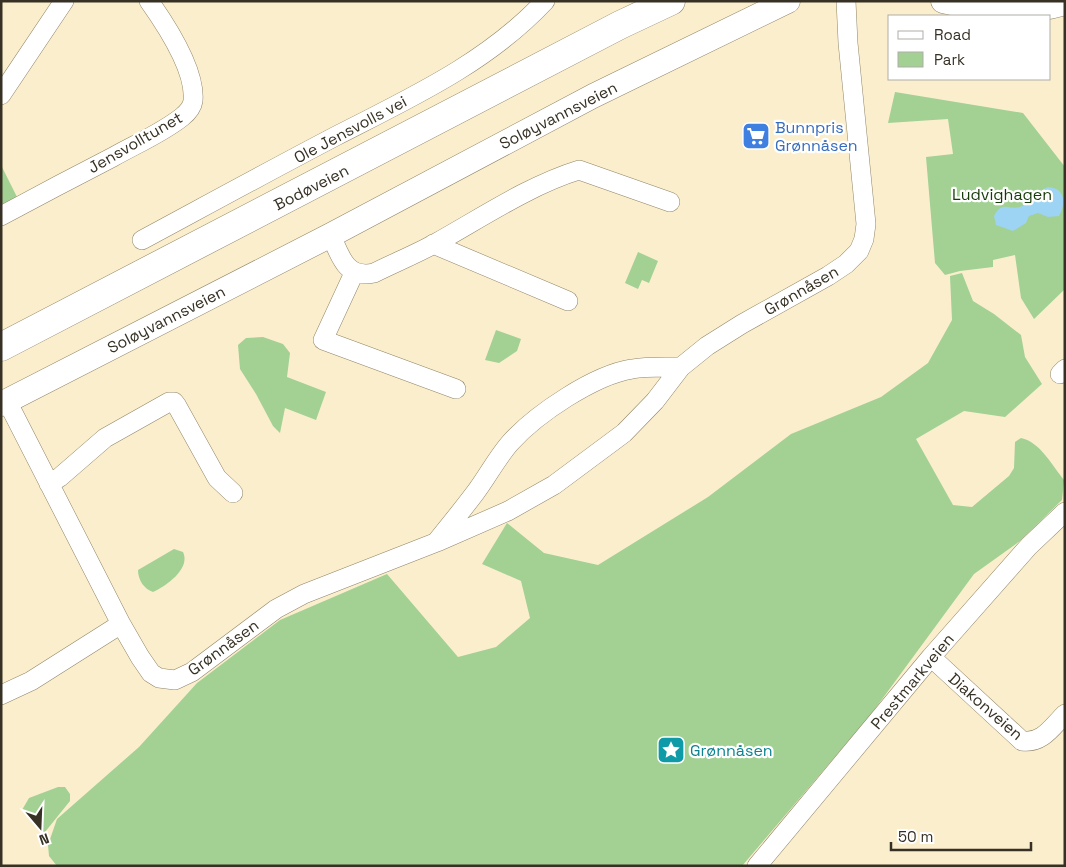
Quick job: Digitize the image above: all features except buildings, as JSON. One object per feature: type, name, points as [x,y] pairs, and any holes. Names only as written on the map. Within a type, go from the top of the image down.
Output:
[{"type":"main road","name":"Bodøveien","points":[[620,25],[659,1]]},
{"type":"main road","name":"Bodøveien","points":[[1,347],[620,25],[671,1]]},
{"type":"street","points":[[1,95],[64,1]]},
{"type":"street","name":"Jensvolltunet","points":[[1,216],[148,138],[190,110],[193,102],[192,92],[179,49],[166,25],[149,1]]},
{"type":"street","name":"Ole Jensvolls vei","points":[[142,240],[440,82],[497,45],[517,29],[545,1]]},
{"type":"street","name":"Soløyvannsveien","points":[[4,402],[331,235],[593,96],[788,1]]},
{"type":"street","name":"Grønnåsen","points":[[4,402],[49,484],[121,624],[151,673],[159,678],[175,680],[192,672],[254,624],[297,598],[437,542],[508,511],[554,485],[624,433],[655,401],[681,367],[707,346],[846,264],[858,251],[864,239],[865,203],[848,43],[846,1]]},
{"type":"street","points":[[943,1],[1010,12],[1045,9],[1065,4]]},
{"type":"street","points":[[331,235],[346,264],[354,273],[364,275],[374,273],[433,244],[505,203],[558,177],[579,170],[670,202]]},
{"type":"street","points":[[433,244],[568,301]]},
{"type":"street","points":[[354,273],[323,340],[456,389]]},
{"type":"street","points":[[437,542],[510,444],[528,426],[565,399],[586,385],[612,373],[633,368],[681,367]]},
{"type":"street","points":[[49,484],[60,477],[105,438],[158,407],[174,402],[217,478],[233,493]]},
{"type":"street","name":"Prestmarkveien","points":[[766,863],[931,657],[1029,546],[1061,522]]},
{"type":"street","points":[[1,695],[31,681],[121,624]]},
{"type":"street","name":"Diakonveien","points":[[931,657],[1022,741],[1032,742],[1040,738],[1065,714]]},
{"type":"green space","name":"Ludvighagen","points":[[895,92],[1023,113],[1065,167],[1065,289],[1034,319],[1021,298],[1015,255],[993,260],[993,267],[945,275],[935,263],[926,157],[953,154],[948,119],[888,123]]},
{"type":"green space","points":[[1,165],[18,199],[1,206]]},
{"type":"green space","points":[[638,252],[658,261],[649,283],[642,280],[638,289],[625,283]]},
{"type":"green space","points":[[962,273],[973,301],[994,314],[1021,335],[1025,357],[1042,384],[1005,417],[964,411],[916,439],[953,505],[972,507],[1009,476],[1014,468],[1015,442],[1021,438],[1028,440],[1040,449],[1064,480],[1062,500],[1020,541],[974,574],[869,717],[742,866],[57,866],[49,856],[48,845],[57,819],[139,747],[197,683],[280,620],[387,574],[458,657],[496,647],[530,618],[521,581],[482,564],[507,523],[544,553],[598,565],[708,497],[791,434],[881,397],[928,363],[952,320],[950,276]]},
{"type":"green space","points":[[496,330],[521,339],[517,351],[499,363],[485,360]]},
{"type":"green space","points":[[263,337],[283,344],[290,353],[287,377],[326,392],[316,420],[285,408],[280,433],[273,426],[240,369],[238,345],[246,338]]},
{"type":"green space","points":[[174,549],[183,552],[185,558],[184,565],[176,576],[164,586],[153,592],[150,591],[140,581],[138,570]]},
{"type":"green space","points":[[58,787],[65,787],[70,794],[70,801],[45,832],[41,831],[22,810],[29,798]]},
{"type":"water","points":[[1048,187],[1058,190],[1063,197],[1063,207],[1059,216],[1048,217],[1038,213],[1029,216],[1026,223],[1013,231],[996,225],[994,216],[1000,208],[1022,206]]},
{"type":"place","name":"Bunnpris Grønnåsen","points":[[756,136]]},
{"type":"place","name":"Grønnåsen","points":[[671,750]]}]
